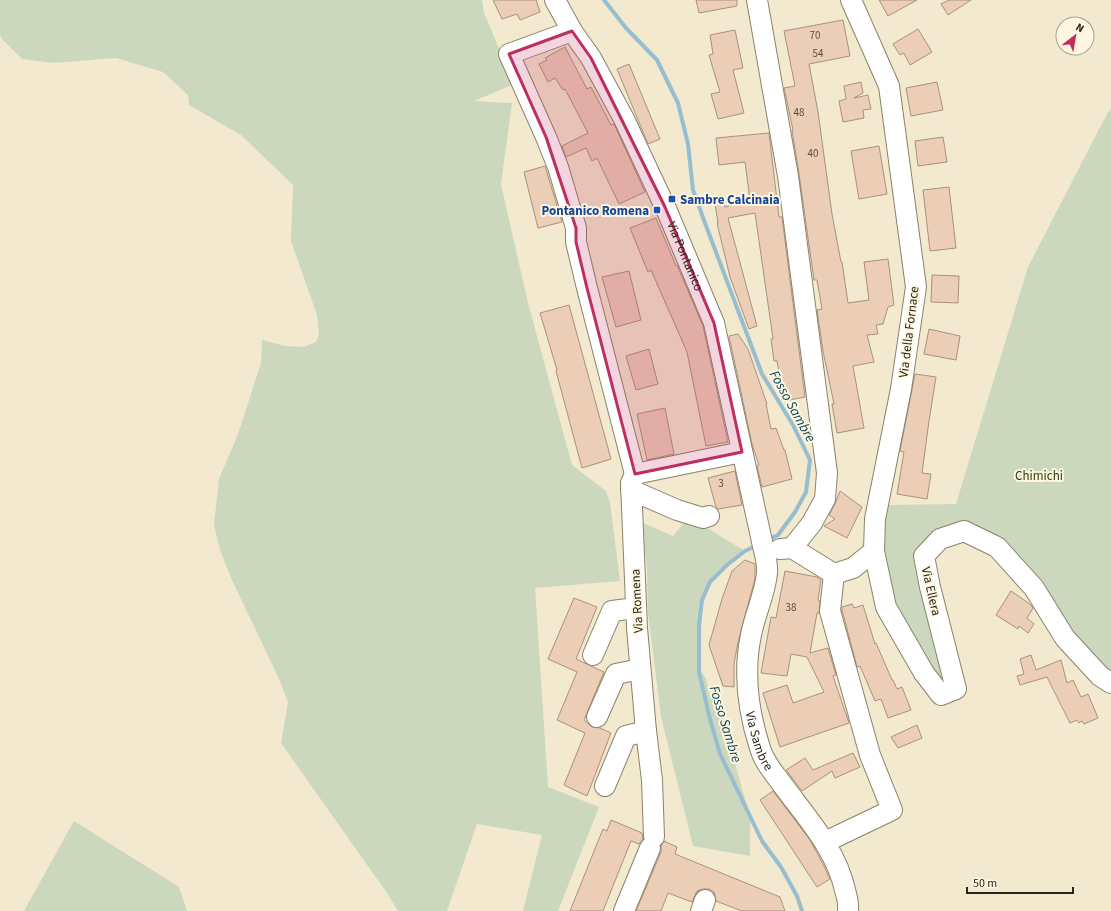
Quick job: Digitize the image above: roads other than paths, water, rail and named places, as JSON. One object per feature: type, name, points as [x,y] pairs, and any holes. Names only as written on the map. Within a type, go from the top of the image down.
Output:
[{"type":"street","name":"Via Pontanico","points":[[556,0],[572,31],[591,58],[624,119],[667,211],[714,323],[755,510]]},
{"type":"street","points":[[757,0],[788,176],[827,474],[825,499],[812,523],[792,548]]},
{"type":"street","name":"Via della Fornace","points":[[851,0],[889,86],[916,287],[901,389],[875,519],[874,551]]},
{"type":"street","name":"Via Romena","points":[[572,31],[509,54],[546,137],[566,193],[576,228],[576,242],[633,482],[636,608],[640,669],[652,780],[652,843],[624,911]]},
{"type":"street","points":[[633,482],[742,452]]},
{"type":"street","points":[[633,482],[677,510],[703,518],[709,516]]},
{"type":"street","name":"Via Sambre","points":[[755,510],[768,572],[751,634],[746,662],[747,691],[751,714],[760,750],[768,766],[832,853],[842,876],[849,906],[848,911]]},
{"type":"street","name":"Via Ellera","points":[[874,551],[886,607],[924,673],[941,695],[956,689],[924,556],[940,539],[964,531],[997,546],[1036,590],[1065,638],[1100,676],[1111,683]]},
{"type":"street","points":[[764,548],[792,548],[834,574],[853,568],[874,551]]},
{"type":"street","points":[[825,842],[892,810],[868,748],[830,611],[834,574]]},
{"type":"street","points":[[593,655],[612,611],[636,608]]},
{"type":"street","points":[[597,717],[616,674],[640,669]]},
{"type":"street","points":[[605,786],[626,736],[646,731]]},
{"type":"waterway","name":"Fosso Sambre","points":[[604,0],[626,28],[657,60],[678,103],[688,144],[693,190],[705,223],[762,374],[793,425],[810,460],[806,492],[795,512],[778,535],[767,540]]},
{"type":"waterway","name":"Fosso Sambre","points":[[757,545],[745,551],[727,565],[710,582],[702,600],[699,625],[699,672],[720,754],[762,841],[781,867],[797,896],[802,911]]},
{"type":"place","name":"Sambre Calcinaia","points":[[672,199]]},
{"type":"place","name":"Pontanico Romena","points":[[657,210]]},
{"type":"park label","name":"Chimichi","points":[[1039,475]]}]
